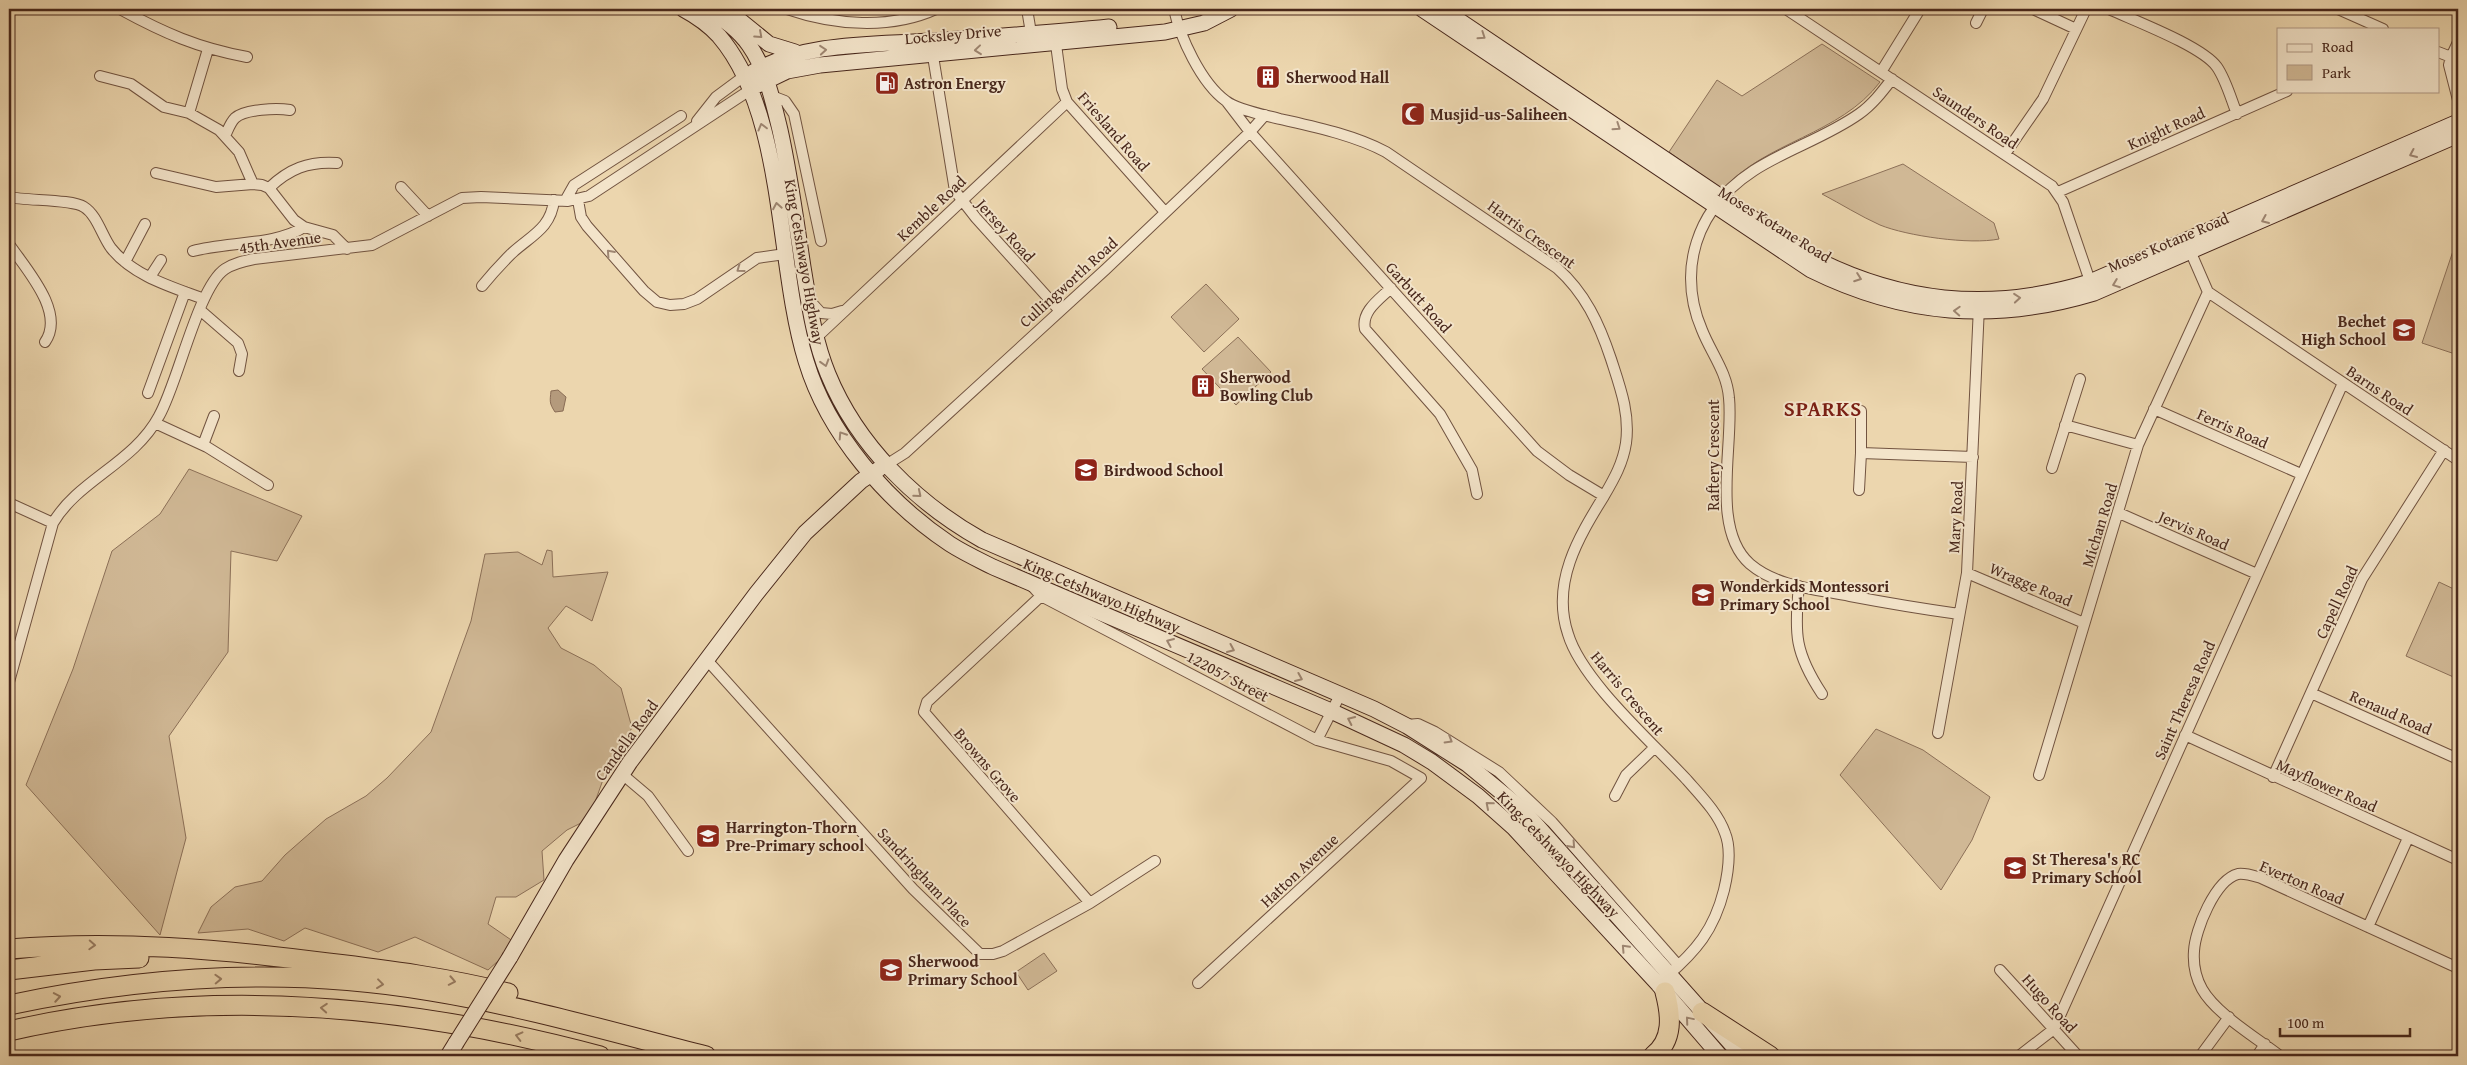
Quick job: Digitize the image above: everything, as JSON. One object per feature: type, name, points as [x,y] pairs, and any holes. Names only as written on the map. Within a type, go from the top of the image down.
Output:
[{"type":"highway","points":[[9,949],[83,945],[283,957],[420,975],[479,986],[535,1000],[634,1038]]},
{"type":"highway","points":[[9,970],[104,960],[283,957]]},
{"type":"highway","points":[[9,1005],[103,988],[189,980],[257,977],[350,981],[429,991],[515,1007],[706,1056]]},
{"type":"highway","points":[[1653,1056],[1665,1043],[1670,1030],[1667,979]]},
{"type":"highway","points":[[9,1031],[86,1015],[176,1007],[295,1006],[371,1011],[442,1020],[499,1031],[600,1056]]},
{"type":"highway","points":[[9,1041],[94,1023],[144,1017],[176,1007]]},
{"type":"highway","points":[[1702,1012],[1770,1056]]},
{"type":"main road","name":"King Cetshwayo Highway","points":[[683,9],[704,22],[718,36],[747,83],[766,142],[797,327],[812,378],[832,421],[871,474],[920,520],[950,544],[993,568],[1332,712],[1404,745],[1432,762],[1478,796],[1514,828],[1702,1012],[1742,1056]]},
{"type":"main road","name":"King Cetshwayo Highway","points":[[706,9],[739,33],[752,49],[772,96],[789,175],[808,297],[828,374],[848,415],[886,465],[941,514],[982,540],[1405,725],[1467,764],[1523,810],[1667,979],[1720,1056]]},
{"type":"main road","points":[[726,9],[769,44],[796,53]]},
{"type":"main road","name":"Locksley Drive","points":[[763,74],[796,53],[932,48],[1055,38],[1177,20],[1211,9]]},
{"type":"main road","name":"Locksley Drive","points":[[1177,20],[1204,23],[1232,9]]},
{"type":"main road","name":"Moses Kotane Road","points":[[1422,9],[1522,70],[1718,202],[1811,270],[1856,291],[1923,308],[1979,306],[2028,309],[2092,287],[2458,135]]},
{"type":"main road","name":"Moses Kotane Road","points":[[1442,9],[1522,70]]},
{"type":"main road","name":"Locksley Drive","points":[[763,74],[932,48]]},
{"type":"main road","points":[[747,83],[763,74]]},
{"type":"main road","name":"Moses Kotane Road","points":[[2188,246],[2458,122]]},
{"type":"main road","name":"Candella Road","points":[[448,1056],[510,957],[566,860],[622,774],[756,594],[805,533],[871,474],[886,465]]},
{"type":"street","points":[[120,9],[162,32],[208,49],[247,58]]},
{"type":"street","points":[[787,9],[814,17],[859,23],[908,17],[936,9]]},
{"type":"street","points":[[1027,9],[1032,40]]},
{"type":"street","name":"Saunders Road","points":[[1786,9],[2046,181],[2058,192],[2068,214],[2092,287]]},
{"type":"street","points":[[1881,72],[1920,9]]},
{"type":"street","points":[[1976,22],[1983,9]]},
{"type":"street","points":[[2033,9],[2076,29]]},
{"type":"street","points":[[2005,154],[2043,99],[2086,9]]},
{"type":"street","points":[[2109,9],[2198,52],[2212,62],[2217,68],[2237,114]]},
{"type":"street","points":[[2338,9],[2366,26]]},
{"type":"street","points":[[1177,20],[1204,76],[1226,102]]},
{"type":"street","name":"Friesland Road","points":[[1055,38],[1062,89],[1067,102],[1165,212]]},
{"type":"street","points":[[2458,42],[2450,69],[2458,100]]},
{"type":"street","name":"Jersey Road","points":[[932,48],[955,191],[961,201],[1058,310]]},
{"type":"street","points":[[189,113],[208,49]]},
{"type":"street","points":[[2440,53],[2454,59]]},
{"type":"street","points":[[100,76],[131,84],[164,107],[189,113],[225,136],[239,152],[253,184]]},
{"type":"street","name":"Raftery Crescent","points":[[1892,79],[1860,113],[1822,135],[1769,160],[1736,183],[1718,202],[1704,224],[1697,243],[1691,283],[1697,316],[1724,375],[1729,398],[1728,493],[1730,530],[1742,554],[1755,568],[1772,577],[1799,586],[1959,614]]},
{"type":"street","name":"45th Avenue","points":[[695,124],[716,97],[747,83]]},
{"type":"street","name":"45th Avenue","points":[[9,682],[53,523],[68,503],[130,452],[155,423],[167,400],[204,299],[215,279],[224,269],[236,263],[372,245],[385,240],[462,198],[578,200],[599,191],[695,124],[747,83]]},
{"type":"street","name":"Knight Road","points":[[2058,192],[2285,92]]},
{"type":"street","points":[[772,96],[785,101],[794,114],[821,241]]},
{"type":"street","name":"Kemble Road","points":[[817,337],[1067,102]]},
{"type":"street","name":"Harris Crescent","points":[[1226,102],[1265,115],[1359,140],[1386,152],[1542,256],[1572,280],[1593,313],[1604,338],[1625,405],[1627,427],[1624,455],[1615,478],[1576,544],[1570,560],[1563,591],[1564,621],[1580,661],[1654,748],[1700,795],[1717,817],[1726,834],[1728,853],[1727,879],[1719,911],[1699,945],[1667,979]]},
{"type":"street","name":"Garbutt Road","points":[[1226,102],[1250,132],[1537,451],[1556,466],[1604,496]]},
{"type":"street","points":[[225,136],[231,124],[243,114],[277,108],[290,110]]},
{"type":"street","name":"Cullingworth Road","points":[[886,465],[904,453],[941,420],[1250,132],[1265,115]]},
{"type":"street","points":[[565,201],[574,185],[681,116]]},
{"type":"street","points":[[269,188],[293,169],[312,164],[337,163]]},
{"type":"street","points":[[156,173],[216,187],[253,184],[269,188],[294,220],[304,227],[333,235],[347,249]]},
{"type":"street","points":[[401,187],[428,216]]},
{"type":"street","points":[[9,197],[43,202],[67,202],[83,206],[91,214],[111,247],[125,262],[150,277],[204,299]]},
{"type":"street","points":[[482,286],[510,255],[545,226],[553,210],[554,200]]},
{"type":"street","points":[[578,200],[581,217],[590,230],[644,291],[664,304],[676,306],[691,302],[757,258],[785,254]]},
{"type":"street","points":[[125,262],[145,224]]},
{"type":"street","points":[[193,251],[220,244],[282,236],[304,227]]},
{"type":"street","points":[[9,244],[36,284],[49,309],[51,328],[45,342]]},
{"type":"street","points":[[2188,246],[2208,292]]},
{"type":"street","points":[[150,277],[161,260]]},
{"type":"street","points":[[1391,288],[1366,313],[1365,329],[1440,414],[1472,470],[1477,494]]},
{"type":"street","points":[[148,393],[185,292]]},
{"type":"street","name":"Barns Road","points":[[2208,292],[2458,460]]},
{"type":"street","name":"Michan Road","points":[[2039,775],[2138,445],[2208,292]]},
{"type":"street","points":[[808,297],[815,309],[821,313],[832,314],[843,311]]},
{"type":"street","name":"Mary Road","points":[[1938,733],[1967,573],[1979,306]]},
{"type":"street","points":[[200,310],[238,343],[242,354],[240,371]]},
{"type":"street","points":[[2052,468],[2080,379]]},
{"type":"street","name":"Saint Theresa Road","points":[[2054,1029],[2343,383]]},
{"type":"street","name":"Ferris Road","points":[[2154,409],[2301,474]]},
{"type":"street","points":[[1859,490],[1861,411]]},
{"type":"street","points":[[203,445],[214,416]]},
{"type":"street","points":[[155,423],[203,445],[268,485]]},
{"type":"street","points":[[2065,425],[2138,445]]},
{"type":"street","name":"Capell Road","points":[[2273,777],[2362,579],[2444,450]]},
{"type":"street","points":[[1861,453],[1973,457]]},
{"type":"street","points":[[9,504],[53,523]]},
{"type":"street","name":"Jervis Road","points":[[2119,513],[2257,574]]},
{"type":"street","name":"Wragge Road","points":[[1967,573],[2084,624]]},
{"type":"street","name":"122057 Street","points":[[1028,583],[1041,596],[1317,740],[1392,761],[1421,778]]},
{"type":"street","points":[[1799,586],[1796,611],[1797,644],[1806,667],[1822,694]]},
{"type":"street","name":"Browns Grove","points":[[1041,596],[927,702],[924,712],[1090,903]]},
{"type":"street","name":"Sandringham Place","points":[[707,660],[913,889],[980,954],[993,954],[1003,951],[1090,903]]},
{"type":"street","name":"Renaud Road","points":[[2311,693],[2458,759]]},
{"type":"street","points":[[1317,740],[1340,695]]},
{"type":"street","name":"Mayflower Road","points":[[2185,735],[2273,777],[2458,860]]},
{"type":"street","points":[[1614,796],[1626,775],[1654,748]]},
{"type":"street","points":[[622,774],[648,796],[688,851]]},
{"type":"street","name":"Hatton Avenue","points":[[1198,984],[1421,778]]},
{"type":"street","points":[[2368,927],[2408,838]]},
{"type":"street","points":[[1090,903],[1155,861]]},
{"type":"street","name":"Everton Road","points":[[2280,1056],[2210,1000],[2202,989],[2197,976],[2194,949],[2202,920],[2209,905],[2230,878],[2239,874],[2261,878],[2458,968]]},
{"type":"street","name":"Hugo Road","points":[[2000,970],[2078,1056]]},
{"type":"street","points":[[2202,1055],[2230,1017]]},
{"type":"street","points":[[2019,1056],[2054,1029]]},
{"type":"street","points":[[2257,1056],[2265,1044]]},
{"type":"green space","points":[[1822,44],[1880,82],[1864,100],[1845,114],[1760,160],[1740,173],[1722,190],[1669,152],[1717,80],[1742,96]]},
{"type":"green space","points":[[1903,164],[1994,223],[1999,239],[1987,241],[1956,240],[1906,233],[1880,225],[1822,194]]},
{"type":"green space","points":[[2453,251],[2458,253],[2458,355],[2422,343]]},
{"type":"green space","points":[[1206,284],[1239,319],[1204,352],[1171,317]]},
{"type":"green space","points":[[1238,337],[1271,372],[1236,405],[1202,369]]},
{"type":"green space","points":[[189,469],[302,516],[277,561],[231,551],[228,652],[169,736],[186,838],[160,935],[26,785],[73,669],[112,551],[160,514]]},
{"type":"green space","points":[[547,550],[552,551],[553,577],[608,572],[592,621],[566,606],[548,628],[561,648],[594,665],[621,688],[632,728],[610,760],[589,819],[567,830],[542,851],[544,880],[516,897],[496,897],[488,924],[517,944],[488,970],[415,937],[378,952],[305,928],[284,941],[248,929],[198,933],[211,907],[235,887],[262,881],[285,855],[326,819],[366,796],[387,778],[431,732],[471,621],[485,554],[518,552],[542,565]]},
{"type":"green space","points":[[2439,582],[2458,591],[2458,679],[2406,656]]},
{"type":"green space","points":[[1876,729],[1923,750],[1990,797],[1972,840],[1941,890],[1840,775]]},
{"type":"green space","points":[[1044,953],[1057,971],[1028,990],[1016,972]]},
{"type":"shaded area","points":[[558,390],[566,397],[563,411],[555,412],[550,402],[551,391]]},
{"type":"place","name":"Sherwood Hall","points":[[1268,77]]},
{"type":"place","name":"Astron Energy","points":[[887,83]]},
{"type":"place","name":"Musjid-us-Saliheen","points":[[1413,114]]},
{"type":"place","name":"Bechet High School","points":[[2404,330]]},
{"type":"place","name":"Sherwood Bowling Club","points":[[1203,386]]},
{"type":"place","name":"Birdwood School","points":[[1086,470]]},
{"type":"place","name":"Wonderkids Montessori Primary School","points":[[1703,595]]},
{"type":"place","name":"Harrington-Thorn Pre-Primary school","points":[[708,836]]},
{"type":"place","name":"St Theresa's RC Primary School","points":[[2015,868]]},
{"type":"place","name":"Sherwood Primary School","points":[[891,970]]},
{"type":"district","name":"SPARKS","points":[[1823,409]]}]
